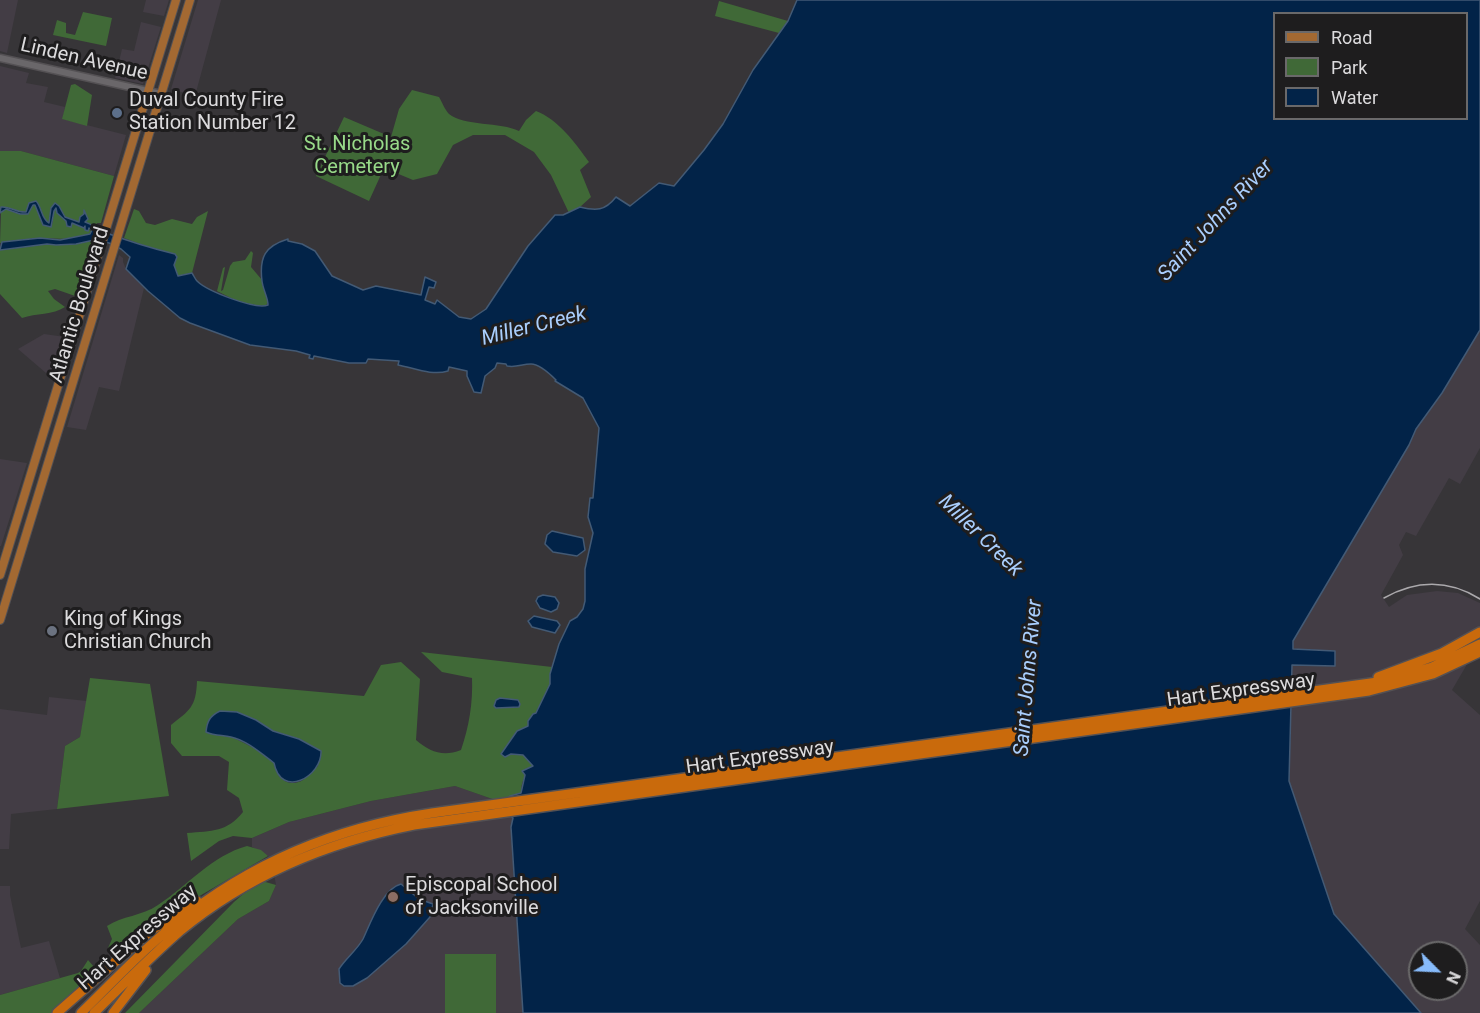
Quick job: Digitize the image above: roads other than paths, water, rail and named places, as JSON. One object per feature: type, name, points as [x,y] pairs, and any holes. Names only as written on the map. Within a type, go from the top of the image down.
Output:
[{"type":"highway","points":[[1347,686],[1424,661],[1456,647],[1480,632]]},
{"type":"highway","points":[[1347,686],[1386,681],[1411,674],[1446,661],[1480,644]]},
{"type":"highway","name":"Hart Expressway","points":[[81,1013],[160,937],[226,887],[326,847],[368,834],[414,825],[1369,692],[1433,674],[1480,652]]},
{"type":"highway","name":"Hart Expressway","points":[[94,1013],[168,942],[255,875],[294,850],[363,826],[406,817],[1347,686]]},
{"type":"highway","points":[[57,1013],[149,932],[179,912],[226,887]]},
{"type":"highway","points":[[113,1013],[168,942]]},
{"type":"main road","name":"Atlantic Boulevard","points":[[0,575],[176,0]]},
{"type":"main road","name":"Atlantic Boulevard","points":[[0,620],[190,0]]},
{"type":"street","name":"Linden Avenue","points":[[0,58],[161,94]]},
{"type":"water","points":[[797,0],[1480,0],[1480,330],[1442,393],[1416,429],[1409,445],[1293,641],[1293,649],[1335,651],[1335,666],[1292,665],[1289,781],[1334,914],[1408,998],[1408,1001],[1421,1013],[523,1013],[511,827],[513,818],[501,802],[521,793],[525,775],[522,771],[533,766],[523,755],[511,754],[505,757],[501,754],[517,731],[528,726],[528,721],[536,713],[550,684],[550,674],[559,644],[570,621],[577,617],[583,609],[585,601],[585,569],[593,533],[588,517],[590,498],[593,498],[599,428],[583,398],[555,381],[548,372],[534,364],[507,366],[497,363],[495,368],[485,376],[481,393],[474,392],[467,371],[449,367],[448,371],[429,372],[398,365],[399,361],[368,359],[366,363],[349,363],[314,356],[313,359],[309,358],[310,355],[296,351],[250,345],[180,318],[126,269],[130,257],[109,243],[94,240],[76,244],[47,244],[0,250],[2,242],[40,238],[60,240],[90,234],[92,230],[89,228],[88,231],[85,230],[85,226],[84,228],[72,223],[71,227],[67,226],[56,208],[51,227],[43,225],[35,205],[28,214],[6,209],[0,213],[1,207],[26,212],[29,203],[36,201],[44,219],[49,223],[51,208],[55,203],[65,217],[79,222],[84,210],[88,219],[85,222],[101,231],[175,254],[177,257],[174,265],[178,276],[192,273],[202,285],[242,302],[268,305],[261,273],[263,259],[274,245],[288,239],[288,241],[302,244],[315,251],[332,276],[363,290],[376,286],[421,295],[425,277],[436,282],[434,288],[429,287],[425,300],[435,304],[437,300],[459,317],[471,319],[486,309],[528,246],[555,215],[563,215],[580,207],[600,209],[616,197],[630,206],[659,183],[674,186],[723,124],[753,70],[788,21]]},
{"type":"water","points":[[552,531],[583,538],[585,550],[577,556],[553,552],[545,544],[547,535]]},
{"type":"water","points":[[543,595],[555,597],[559,603],[557,609],[551,612],[540,608],[536,601]]},
{"type":"water","points":[[534,616],[557,621],[560,625],[555,633],[532,627],[528,621]]},
{"type":"water","points":[[500,698],[518,700],[519,707],[496,708],[494,706],[496,700]]},
{"type":"water","points":[[220,711],[237,712],[273,731],[299,739],[321,751],[320,760],[308,776],[292,782],[284,780],[278,774],[274,763],[248,744],[228,736],[206,732],[210,719]]},
{"type":"water","points":[[401,884],[419,899],[433,904],[430,917],[406,944],[367,978],[353,986],[344,986],[340,983],[339,969],[361,943],[373,916],[388,892]]},
{"type":"railway","points":[[1384,598],[1408,588],[1432,584],[1456,588],[1480,599]]},
{"type":"place","name":"Duval County Fire Station Number 12","points":[[117,113]]},
{"type":"place","name":"King of Kings Christian Church","points":[[52,631]]},
{"type":"place","name":"Episcopal School of Jacksonville","points":[[393,897]]},
{"type":"park label","name":"St. Nicholas Cemetery","points":[[357,156]]},
{"type":"water label","name":"Saint Johns River","points":[[1216,221]]},
{"type":"water label","name":"Miller Creek","points":[[534,327]]},
{"type":"water label","name":"Miller Creek","points":[[980,536]]},
{"type":"water label","name":"Saint Johns River","points":[[1029,678]]}]
